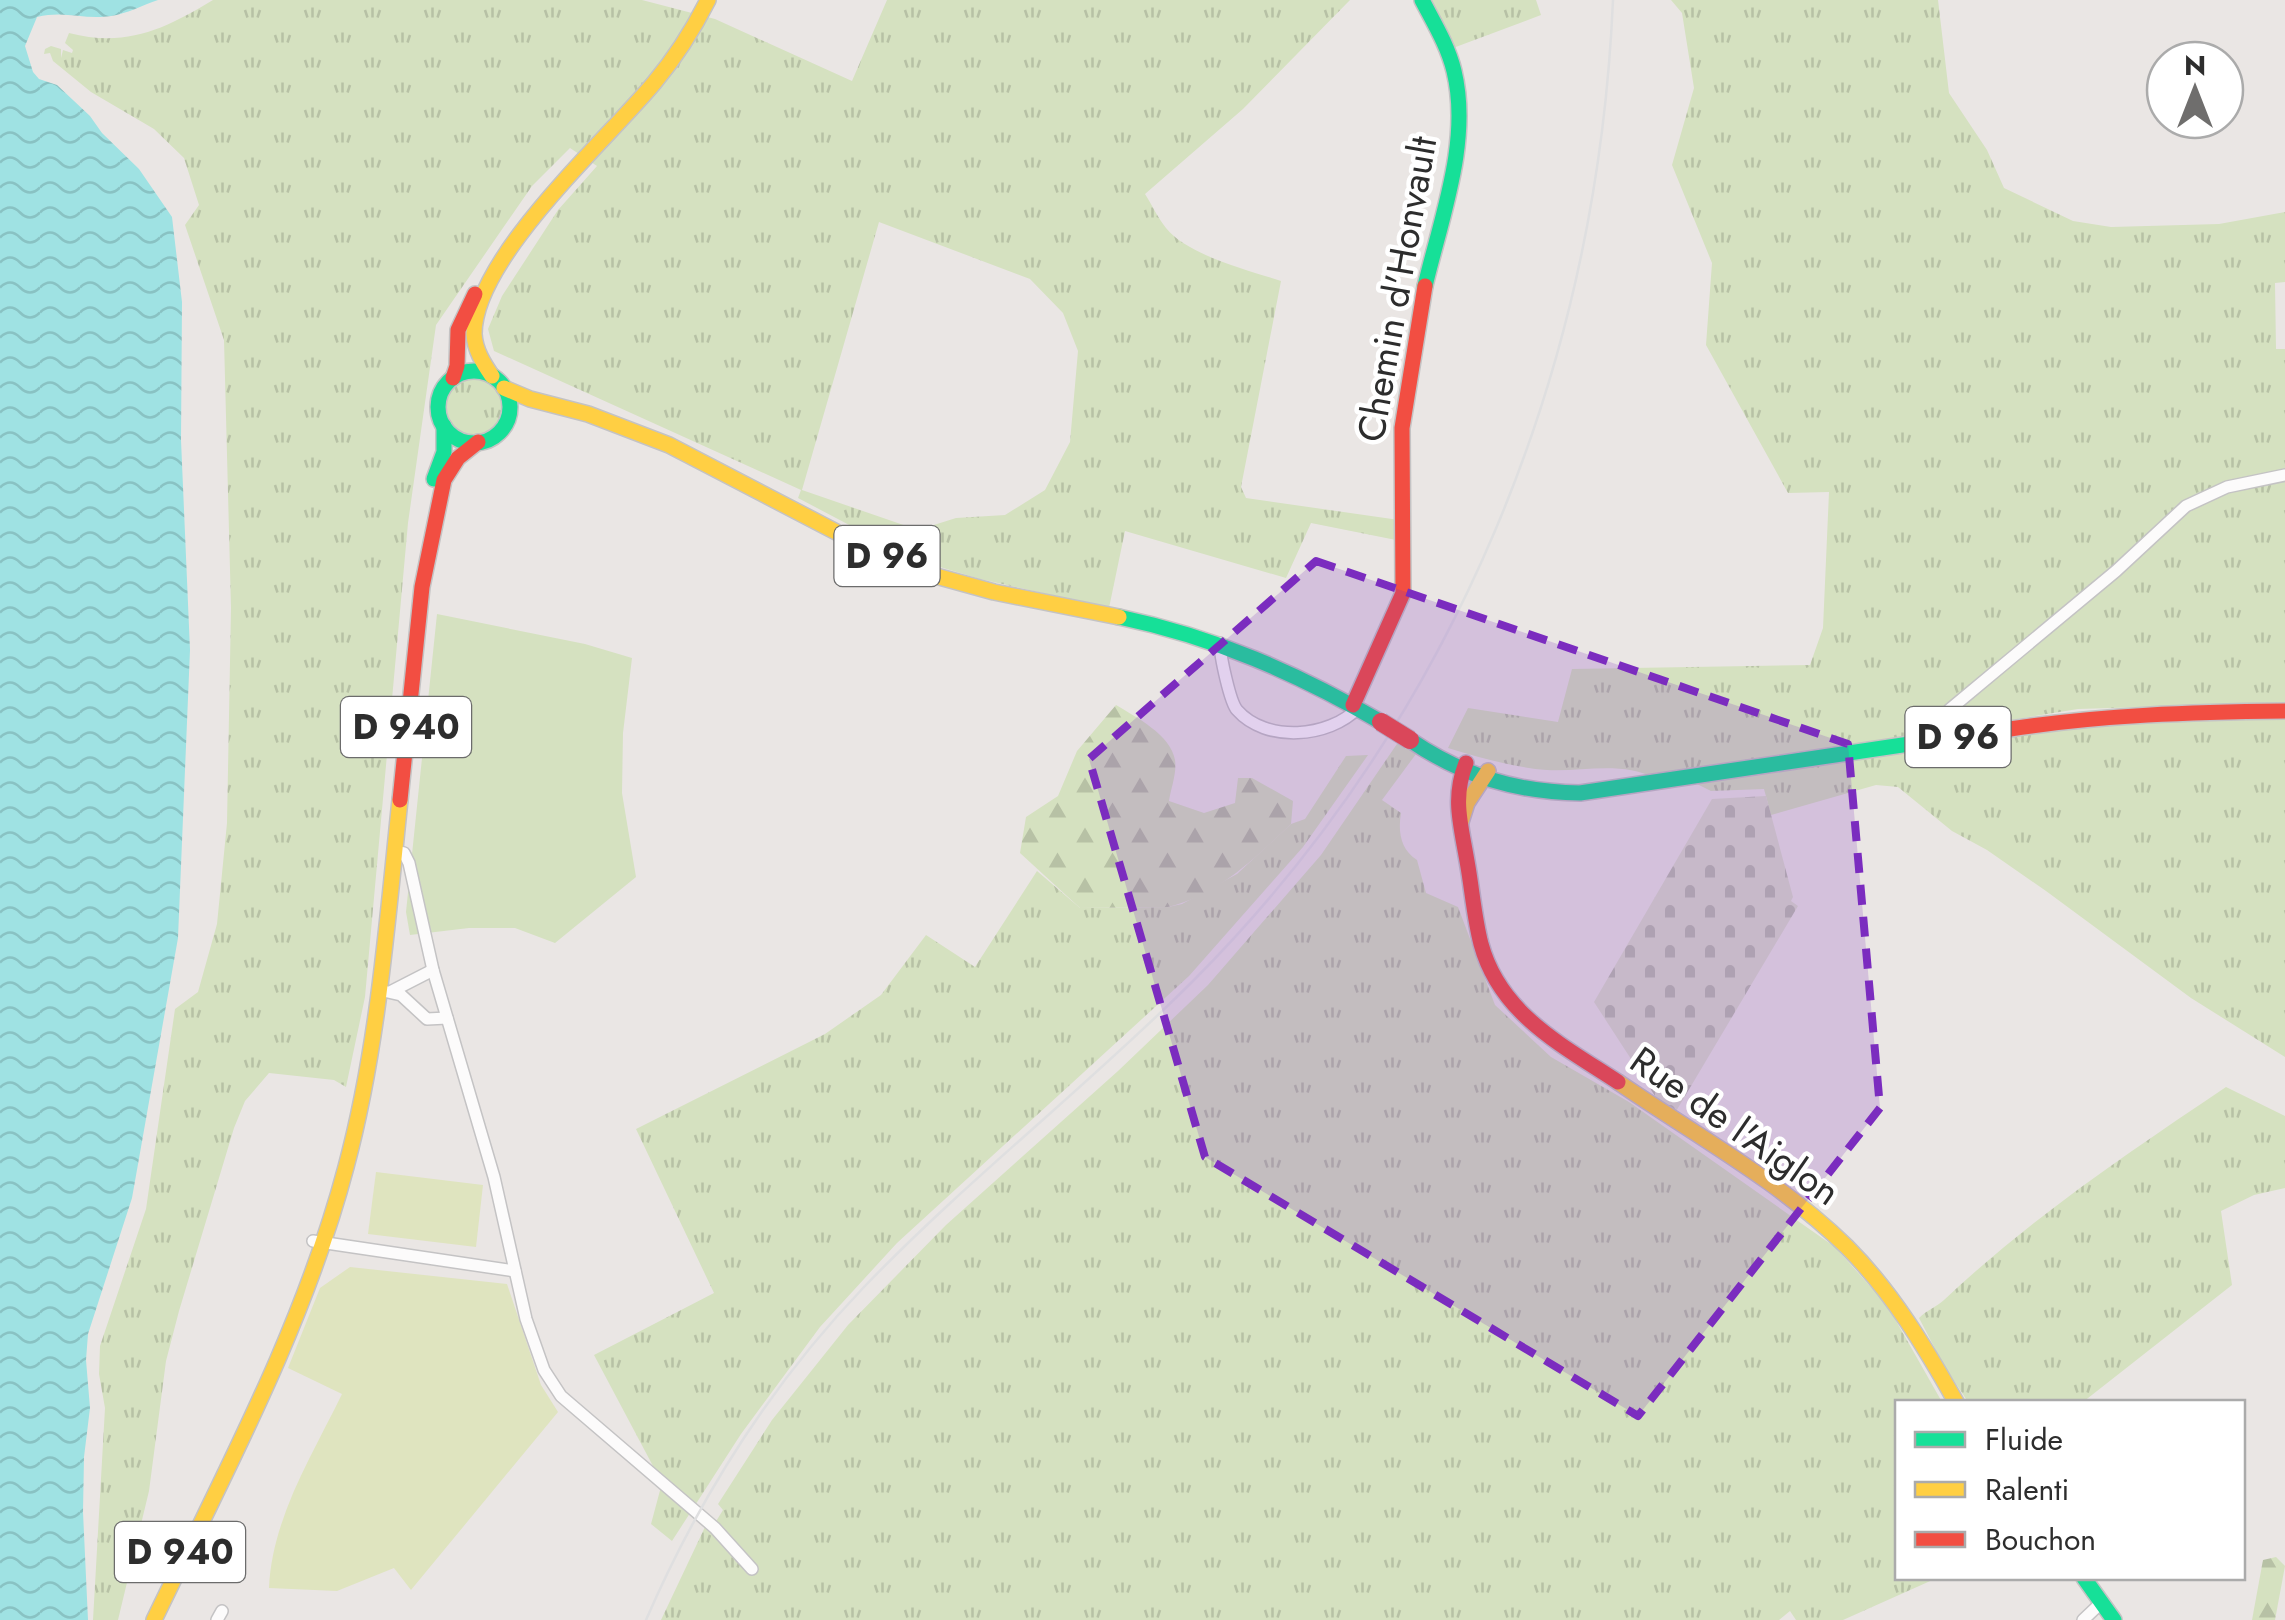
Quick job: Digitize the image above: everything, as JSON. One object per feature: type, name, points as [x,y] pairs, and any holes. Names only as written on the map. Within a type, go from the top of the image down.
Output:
[{"type":"main road","points":[[498,382],[472,371],[453,378],[439,400],[438,412],[444,426],[457,438],[478,442],[496,435],[507,420],[510,405],[498,382],[475,344],[475,322],[482,300],[520,236],[669,64],[708,0]]},
{"type":"main road","name":"Chemin d'Honvault","points":[[1355,707],[1403,593],[1402,428],[1424,290],[1456,154],[1459,108],[1454,71],[1422,0]]},
{"type":"main road","points":[[453,378],[460,325],[504,244],[538,197],[613,128]]},
{"type":"main road","name":"D 96","points":[[498,382],[517,396],[583,412],[648,437],[882,554],[928,573],[985,590],[1166,628],[1282,666],[1410,740],[1486,776],[1561,786],[1633,786],[2112,715],[2285,711]]},
{"type":"main road","name":"D 96","points":[[507,420],[529,412],[552,412],[648,437]]},
{"type":"main road","name":"D 940","points":[[430,551],[431,494],[444,452],[444,426]]},
{"type":"main road","name":"D 940","points":[[154,1620],[272,1376],[364,1094],[374,1026],[384,990],[416,621],[446,474],[461,454],[478,442]]},
{"type":"main road","name":"Rue de l'Aiglon","points":[[1464,767],[1455,798],[1475,914],[1488,966],[1515,1008],[1838,1238],[1908,1319],[1955,1400]]},
{"type":"main road","points":[[1460,822],[1466,803],[1486,776]]},
{"type":"main road","name":"D 940","points":[[145,1620],[265,1374],[318,1243]]},
{"type":"main road","points":[[2086,1580],[2114,1620]]},
{"type":"street","points":[[1929,741],[1949,710],[2116,572],[2180,510],[2227,487],[2285,475]]},
{"type":"street","points":[[1220,644],[1232,702],[1254,723],[1320,732],[1344,720],[1355,707]]},
{"type":"street","points":[[394,851],[407,858],[433,970],[482,1129],[536,1350],[556,1392],[716,1528],[752,1569]]},
{"type":"street","points":[[384,990],[433,970]]},
{"type":"street","points":[[384,990],[405,998],[427,1019],[447,1018]]},
{"type":"street","points":[[318,1243],[516,1271]]},
{"type":"street","points":[[2083,1620],[2102,1602]]},
{"type":"highlighted area","points":[[1316,561],[1848,744],[1880,1108],[1638,1416],[1205,1157],[1089,759]]},
{"type":"green space","points":[[213,0],[642,0],[715,19],[852,81],[887,0],[1350,0],[1243,109],[1145,194],[1166,228],[1189,247],[1281,281],[1241,487],[1246,498],[1399,520],[1401,541],[1311,523],[1286,578],[1125,531],[1109,608],[980,579],[891,547],[798,498],[801,490],[494,351],[488,329],[502,296],[558,210],[597,166],[570,148],[532,186],[436,325],[408,523],[365,997],[346,1087],[334,1080],[269,1073],[245,1101],[166,1361],[149,1491],[118,1620],[93,1620],[105,1408],[99,1374],[100,1346],[146,1209],[175,1009],[198,992],[217,924],[227,823],[231,608],[224,340],[185,225],[199,205],[184,158],[154,129],[91,92],[53,61],[50,53],[44,54],[51,46],[61,49],[61,58],[63,50],[72,53],[65,43],[69,33],[127,37],[161,27]],"holes":[[[879,222],[1030,279],[1063,313],[1078,351],[1070,442],[1045,490],[1005,515],[956,518],[918,530],[802,490]]]},
{"type":"green space","points":[[1428,0],[1536,0],[1541,15],[1453,48]]},
{"type":"green space","points":[[1671,0],[1938,0],[1949,93],[1987,150],[2004,188],[2073,221],[2111,227],[2219,224],[2285,212],[2285,282],[2275,283],[2276,349],[2285,349],[2285,703],[2078,709],[1654,778],[1629,770],[1534,769],[1448,748],[1468,708],[1558,722],[1572,669],[1810,665],[1823,628],[1829,492],[1788,493],[1706,345],[1712,263],[1672,165],[1694,88],[1682,13]]},
{"type":"green space","points":[[474,379],[494,387],[502,407],[494,427],[474,435],[454,427],[446,407],[454,387]]},
{"type":"green space","points":[[437,614],[585,644],[632,658],[623,733],[622,793],[636,877],[555,943],[515,928],[469,928],[410,935],[406,912]]},
{"type":"green space","points":[[1116,705],[1152,728],[1172,751],[1175,770],[1169,801],[1204,813],[1235,803],[1238,778],[1252,778],[1293,801],[1291,824],[1235,874],[1186,901],[1168,907],[1080,908],[1020,853],[1026,817],[1058,796],[1077,751]]},
{"type":"green space","points":[[2285,719],[2285,1057],[2191,998],[2046,891],[1952,831],[1898,787],[1876,785],[1771,815],[1764,789],[1711,791],[1697,784],[2111,722]]},
{"type":"green space","points":[[1399,741],[1416,754],[1382,800],[1401,813],[1402,839],[1417,860],[1426,893],[1458,907],[1495,1005],[1551,1057],[1629,1102],[1835,1247],[1887,1305],[1941,1400],[1895,1400],[1895,1580],[1933,1580],[1843,1620],[1796,1620],[1790,1611],[1779,1620],[661,1620],[705,1527],[715,1523],[723,1510],[718,1504],[772,1420],[848,1325],[946,1225],[1208,985],[1321,855]]},
{"type":"green space","points":[[1368,755],[1303,847],[1189,976],[897,1243],[820,1327],[741,1434],[672,1541],[651,1524],[662,1483],[594,1355],[714,1293],[636,1129],[825,1034],[881,995],[926,935],[975,967],[1037,871],[1080,908],[1182,904],[1237,874],[1291,824],[1305,819],[1346,756]]},
{"type":"green space","points":[[1766,796],[1791,901],[1798,906],[1675,1113],[1655,1096],[1594,1002],[1712,799]]},
{"type":"green space","points":[[2226,1087],[2285,1116],[2285,1188],[2254,1195],[2221,1211],[2232,1285],[2086,1400],[1967,1400],[1919,1318],[2046,1214]]},
{"type":"green space","points":[[376,1172],[483,1185],[476,1247],[368,1234]]},
{"type":"green space","points":[[350,1267],[507,1284],[541,1385],[558,1412],[411,1590],[394,1568],[337,1591],[269,1588],[277,1537],[286,1512],[342,1394],[288,1368],[320,1288]]},
{"type":"green space","points":[[2276,1557],[2285,1566],[2275,1620],[2252,1620],[2263,1560]]},
{"type":"water","points":[[0,0],[158,0],[111,16],[37,17],[25,46],[39,79],[57,85],[90,116],[139,169],[172,217],[182,302],[181,440],[190,650],[178,938],[132,1198],[88,1334],[90,1408],[83,1512],[88,1620],[0,1620]]},
{"type":"railway","points":[[646,1620],[689,1530],[740,1444],[830,1324],[904,1247],[1193,981],[1286,878],[1367,769],[1437,652],[1495,530],[1542,403],[1577,272],[1601,137],[1613,0]]},
{"type":"traffic: fast","points":[[1422,0],[1454,71],[1459,125],[1452,179],[1425,286]]},
{"type":"traffic: fast","points":[[474,371],[499,382],[510,407],[499,432],[474,443],[449,432],[438,407],[449,382],[474,371]]},
{"type":"traffic: fast","points":[[434,479],[444,452],[444,426]]},
{"type":"traffic: fast","points":[[1119,617],[1188,635],[1254,659],[1381,722]]},
{"type":"traffic: fast","points":[[1410,740],[1491,780],[1580,793],[2010,729]]},
{"type":"traffic: fast","points":[[2085,1580],[2114,1620]]},
{"type":"traffic: slow","points":[[492,376],[480,356],[474,334],[480,304],[495,271],[546,202],[662,73],[708,0]]},
{"type":"traffic: slow","points":[[504,388],[669,445],[867,548],[936,576],[1119,617]]},
{"type":"traffic: slow","points":[[1461,822],[1467,803],[1488,771]]},
{"type":"traffic: slow","points":[[154,1620],[261,1398],[329,1226],[366,1077],[400,800]]},
{"type":"traffic: slow","points":[[1618,1082],[1765,1180],[1847,1247],[1893,1301],[1955,1400]]},
{"type":"traffic: jam","points":[[1353,705],[1403,593],[1402,428],[1425,286]]},
{"type":"traffic: jam","points":[[453,378],[458,330],[475,294]]},
{"type":"traffic: jam","points":[[400,800],[422,587],[444,480],[458,458],[478,442]]},
{"type":"traffic: jam","points":[[2010,729],[2147,715],[2285,711]]},
{"type":"traffic: jam","points":[[1381,722],[1410,740]]},
{"type":"traffic: jam","points":[[1466,763],[1459,788],[1460,823],[1481,944],[1490,969],[1518,1009],[1536,1025],[1618,1082]]}]
